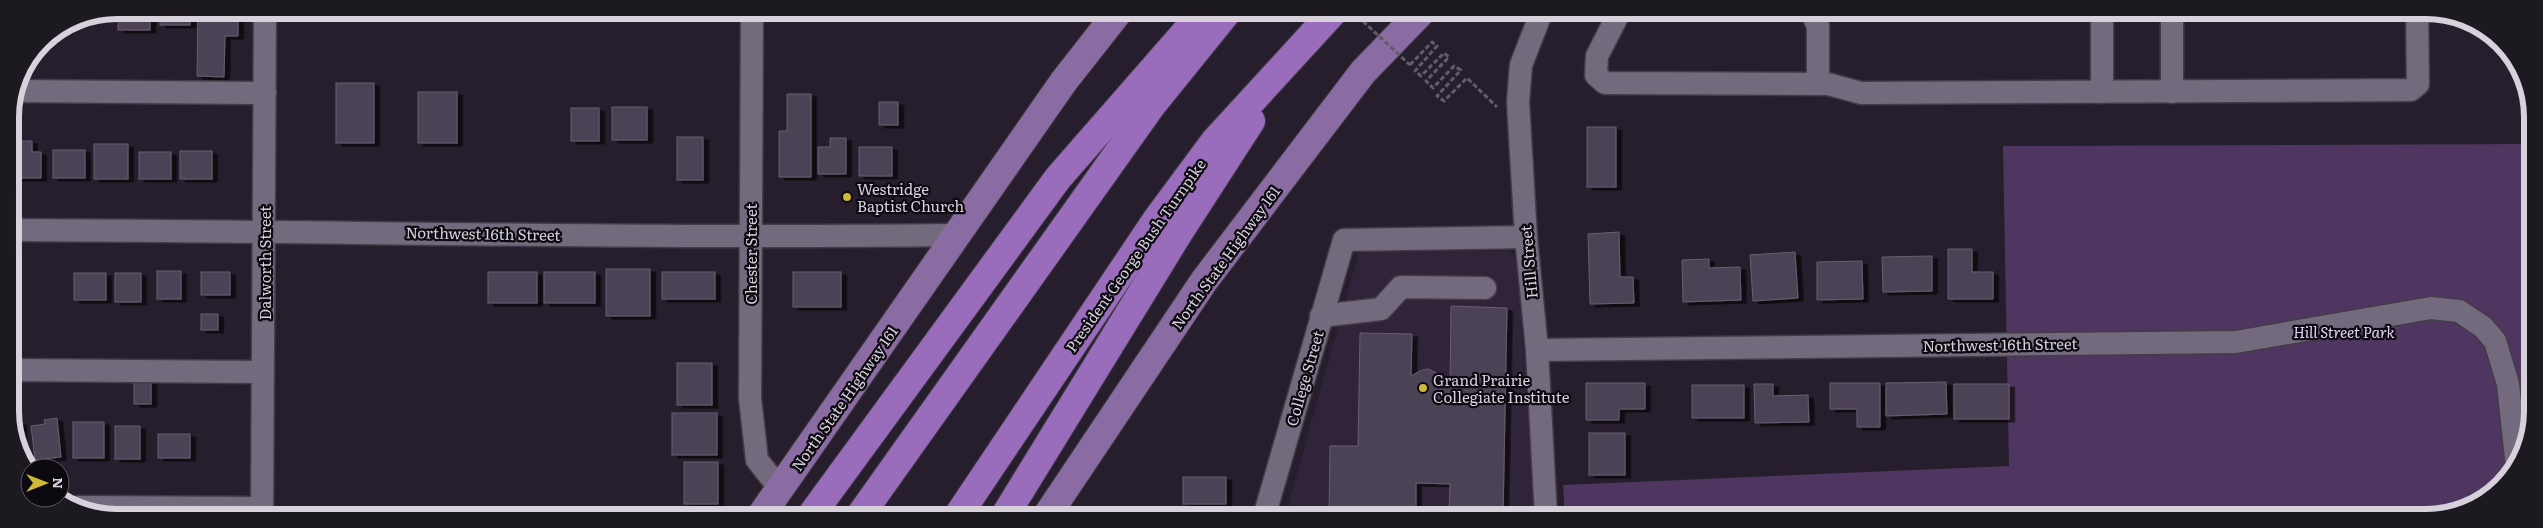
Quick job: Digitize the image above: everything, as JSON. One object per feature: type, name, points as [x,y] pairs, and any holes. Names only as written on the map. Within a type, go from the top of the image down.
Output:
[{"type":"highway","points":[[815,509],[1058,178],[1197,19]]},
{"type":"highway","points":[[865,509],[1152,105],[1222,19]]},
{"type":"highway","name":"President George Bush Turnpike","points":[[962,509],[1157,219],[1214,142],[1327,19]]},
{"type":"highway","points":[[1009,509],[1178,234],[1295,53]]},
{"type":"main road","name":"North State Highway 161","points":[[766,509],[781,490],[954,235],[1064,80],[1113,19]]},
{"type":"main road","name":"North State Highway 161","points":[[1051,509],[1204,281],[1363,72],[1414,19]]},
{"type":"street","name":"Dalworth Street","points":[[262,509],[265,19]]},
{"type":"street","name":"Chester Street","points":[[752,19],[750,398],[757,460],[781,490]]},
{"type":"street","name":"Hill Street","points":[[1539,19],[1521,65],[1518,102],[1526,238],[1537,350],[1546,509]]},
{"type":"street","points":[[1616,19],[1597,56],[1596,75],[1605,83],[1818,83],[1861,93],[2411,90],[2418,84],[2418,19]]},
{"type":"street","points":[[1814,19],[1818,26],[1818,83]]},
{"type":"street","points":[[2102,19],[2102,92]]},
{"type":"street","points":[[2172,19],[2172,92]]},
{"type":"street","points":[[22,91],[265,93]]},
{"type":"street","name":"Northwest 16th Street","points":[[19,230],[264,231],[750,238],[954,235]]},
{"type":"street","name":"College Street","points":[[1266,509],[1344,240],[1526,238]]},
{"type":"street","points":[[1321,316],[1380,309],[1401,287],[1485,288]]},
{"type":"street","name":"Northwest 16th Street","points":[[1537,350],[2236,342],[2430,308],[2459,311],[2483,327],[2495,341],[2508,384],[2515,452]]},
{"type":"street","points":[[19,370],[263,372]]},
{"type":"street","points":[[102,508],[152,509]]},
{"type":"path","points":[[1361,19],[1410,65],[1432,42],[1438,46],[1415,71],[1421,76],[1444,53],[1449,57],[1426,81],[1433,88],[1454,66],[1461,70],[1438,96],[1444,101],[1468,78]]},
{"type":"shaded area","name":"Grand Prairie Collegiate Institute","points":[[1359,251],[1510,251],[1517,260],[1534,509],[1287,509]]},
{"type":"green space","name":"Hill Street Park","points":[[2524,144],[2524,418],[2519,443],[2508,466],[2481,493],[2452,506],[2433,509],[1564,509],[1563,485],[2009,466],[2003,146]]},
{"type":"building","points":[[118,19],[150,19],[150,30],[118,30]]},
{"type":"building","points":[[160,19],[190,19],[190,25],[160,25]]},
{"type":"building","points":[[198,19],[238,19],[238,36],[225,36],[224,77],[197,76]]},
{"type":"building","points":[[336,83],[374,83],[374,143],[336,143]]},
{"type":"building","points":[[418,92],[457,92],[457,143],[418,143]]},
{"type":"building","points":[[787,94],[811,94],[811,177],[779,177],[779,131],[787,131]]},
{"type":"building","points":[[879,102],[898,102],[898,125],[879,125]]},
{"type":"building","points":[[612,107],[647,107],[647,140],[612,140]]},
{"type":"building","points":[[571,108],[599,108],[599,141],[571,141]]},
{"type":"building","points":[[1587,127],[1616,127],[1616,187],[1587,187]]},
{"type":"building","points":[[677,137],[703,137],[703,180],[677,180]]},
{"type":"building","points":[[830,138],[846,138],[846,174],[818,174],[818,147],[830,147]]},
{"type":"building","points":[[19,141],[32,141],[32,152],[41,152],[41,178],[19,178]]},
{"type":"building","points":[[94,144],[128,144],[128,179],[94,179]]},
{"type":"building","points":[[859,147],[892,147],[892,176],[859,176]]},
{"type":"building","points":[[53,150],[85,150],[85,178],[53,178]]},
{"type":"building","points":[[180,151],[212,151],[212,179],[180,179]]},
{"type":"building","points":[[139,152],[171,152],[171,179],[139,179]]},
{"type":"building","points":[[1619,232],[1620,277],[1633,277],[1634,303],[1590,304],[1588,234]]},
{"type":"building","points":[[1948,249],[1972,249],[1972,272],[1993,272],[1993,299],[1948,299]]},
{"type":"building","points":[[1795,252],[1798,298],[1753,301],[1750,255]]},
{"type":"building","points":[[1932,256],[1932,291],[1883,292],[1882,257]]},
{"type":"building","points":[[1709,259],[1709,268],[1740,267],[1741,300],[1683,302],[1682,260]]},
{"type":"building","points":[[1862,261],[1863,299],[1817,300],[1817,262]]},
{"type":"building","points":[[606,269],[650,269],[650,316],[606,316]]},
{"type":"building","points":[[157,271],[181,271],[181,299],[157,299]]},
{"type":"building","points":[[201,272],[230,272],[230,295],[201,295]]},
{"type":"building","points":[[488,272],[537,272],[537,303],[488,303]]},
{"type":"building","points":[[544,272],[595,272],[595,303],[544,303]]},
{"type":"building","points":[[662,272],[715,272],[715,299],[662,299]]},
{"type":"building","points":[[793,272],[841,272],[841,307],[793,307]]},
{"type":"building","points":[[74,273],[106,273],[106,300],[74,300]]},
{"type":"building","points":[[115,273],[141,273],[141,302],[115,302]]},
{"type":"building","points":[[1451,306],[1507,308],[1503,509],[1449,509],[1450,484],[1416,483],[1416,509],[1329,509],[1330,446],[1358,446],[1360,333],[1412,334],[1411,376],[1422,370],[1429,369],[1440,375],[1444,386],[1450,386]]},
{"type":"building","points":[[201,314],[218,314],[218,330],[201,330]]},
{"type":"building","points":[[677,363],[712,363],[712,405],[677,405]]},
{"type":"building","points":[[134,379],[151,379],[151,404],[134,404]]},
{"type":"building","points":[[1946,382],[1947,414],[1886,416],[1886,383]]},
{"type":"building","points":[[1586,383],[1645,383],[1645,409],[1619,409],[1619,420],[1586,420]]},
{"type":"building","points":[[1830,383],[1880,383],[1880,427],[1857,427],[1857,409],[1830,409]]},
{"type":"building","points":[[1754,384],[1773,384],[1773,396],[1808,395],[1809,422],[1755,423]]},
{"type":"building","points":[[1954,384],[2009,384],[2009,419],[1954,419]]},
{"type":"building","points":[[1692,385],[1744,385],[1744,418],[1692,418]]},
{"type":"building","points":[[672,413],[717,413],[717,455],[672,455]]},
{"type":"building","points":[[57,418],[61,457],[35,458],[31,426],[45,424],[44,420]]},
{"type":"building","points":[[73,422],[104,422],[104,458],[73,458]]},
{"type":"building","points":[[115,426],[140,426],[140,459],[115,459]]},
{"type":"building","points":[[1589,433],[1625,433],[1625,475],[1589,475]]},
{"type":"building","points":[[158,434],[190,434],[190,458],[158,458]]},
{"type":"building","points":[[684,462],[718,462],[718,504],[684,504]]},
{"type":"building","points":[[1183,477],[1226,477],[1226,504],[1183,504]]},
{"type":"place","name":"Westridge Baptist Church","points":[[847,197]]},
{"type":"place","name":"Grand Prairie Collegiate Institute","points":[[1423,388]]}]
